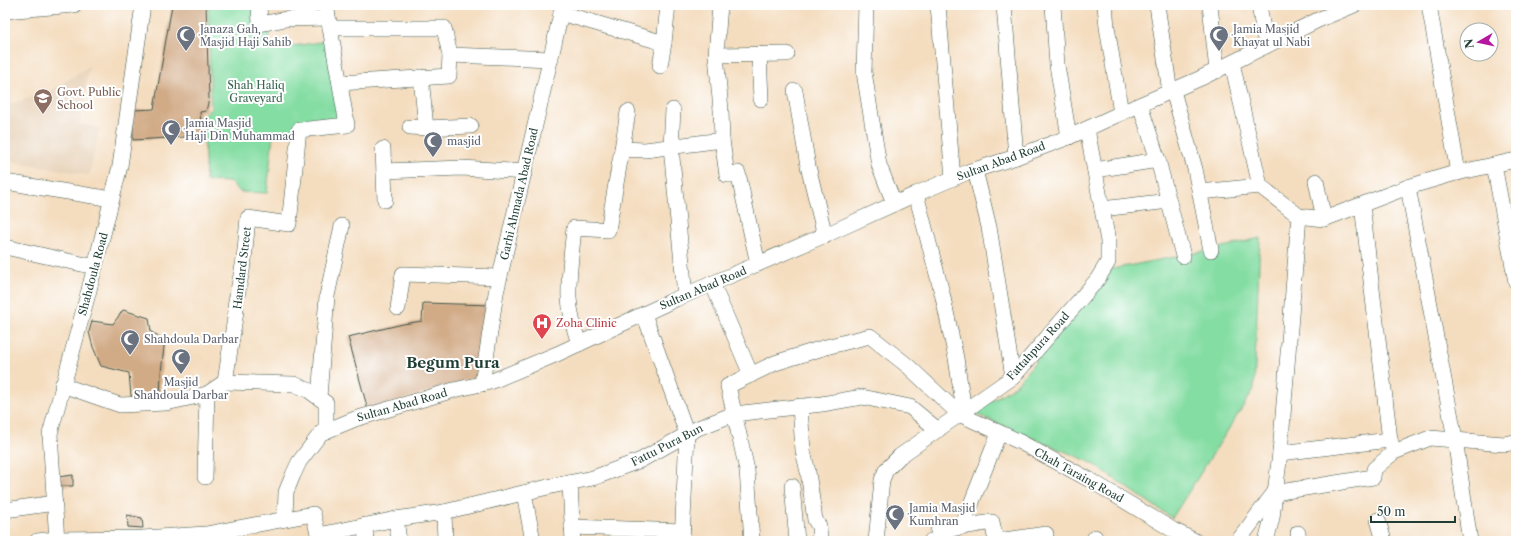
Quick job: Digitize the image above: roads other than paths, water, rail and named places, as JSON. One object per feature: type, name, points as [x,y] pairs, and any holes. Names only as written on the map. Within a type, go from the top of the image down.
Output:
[{"type":"street","points":[[5,10],[74,5]]},
{"type":"street","name":"Shahdoula Road","points":[[57,540],[50,434],[112,199],[127,122],[144,5]]},
{"type":"street","points":[[259,5],[260,24],[286,19],[328,17],[444,28],[450,55],[449,76],[340,83],[328,17]]},
{"type":"street","points":[[660,66],[668,5]]},
{"type":"street","points":[[720,5],[716,55],[722,140],[727,175],[738,173],[758,264]]},
{"type":"street","points":[[866,5],[864,72],[879,165],[894,203]]},
{"type":"street","points":[[938,5],[953,178]]},
{"type":"street","points":[[1004,5],[1016,157]]},
{"type":"street","points":[[1053,5],[1056,65],[1068,137]]},
{"type":"street","points":[[1105,5],[1107,27],[1121,113]]},
{"type":"street","points":[[1157,5],[1172,91],[1195,169],[1211,250]]},
{"type":"street","points":[[1210,5],[1217,71]]},
{"type":"street","points":[[1259,5],[1266,46]]},
{"type":"street","name":"Sultan Abad Road","points":[[326,431],[355,418],[454,390],[490,382],[579,344],[685,295],[825,236],[894,203],[953,178],[1016,157],[1087,129],[1217,71],[1318,20],[1354,5]]},
{"type":"street","points":[[1429,5],[1458,173]]},
{"type":"street","points":[[562,9],[664,43]]},
{"type":"street","name":"Garhi Ahmada Abad Road","points":[[482,384],[500,277],[562,9]]},
{"type":"street","points":[[759,54],[761,99]]},
{"type":"street","points":[[716,55],[787,54]]},
{"type":"street","points":[[450,55],[551,60]]},
{"type":"street","points":[[1232,63],[1260,186],[1299,216],[1324,219],[1408,188],[1458,173],[1516,160]]},
{"type":"street","points":[[421,78],[426,128]]},
{"type":"street","name":"Hamdard Street","points":[[225,382],[236,311],[235,306],[244,260],[248,218],[289,224],[299,130],[347,125],[340,83]]},
{"type":"street","points":[[795,91],[808,166],[825,236]]},
{"type":"street","points":[[1140,105],[1158,160],[1183,256]]},
{"type":"street","points":[[673,110],[671,146],[685,295]]},
{"type":"street","points":[[579,344],[569,298],[570,267],[574,228],[608,230],[628,112]]},
{"type":"street","points":[[410,127],[426,128],[471,126]]},
{"type":"street","name":"Fattahpura Road","points":[[876,541],[882,480],[886,470],[900,456],[1013,377],[1092,286],[1108,262],[1108,241],[1087,129]]},
{"type":"street","points":[[622,149],[645,150],[722,140]]},
{"type":"street","points":[[383,149],[386,200]]},
{"type":"street","points":[[1095,170],[1158,160]]},
{"type":"street","points":[[1494,165],[1516,282]]},
{"type":"street","points":[[384,171],[462,168],[525,172]]},
{"type":"street","points":[[975,170],[989,227],[1013,377]]},
{"type":"street","points":[[1316,181],[1324,219]]},
{"type":"street","points":[[5,182],[112,199]]},
{"type":"street","points":[[1200,192],[1260,186]]},
{"type":"street","points":[[1408,188],[1455,439],[1470,541]]},
{"type":"street","points":[[916,194],[942,293],[956,358],[962,413]]},
{"type":"street","points":[[1102,209],[1169,201]]},
{"type":"street","points":[[1238,541],[1274,493],[1373,477],[1374,469],[1392,446],[1362,205]]},
{"type":"street","points":[[1266,541],[1272,518],[1280,454],[1299,216]]},
{"type":"street","points":[[318,397],[327,296],[342,226]]},
{"type":"street","points":[[5,247],[95,267]]},
{"type":"street","points":[[398,308],[403,274],[500,277]]},
{"type":"street","points":[[712,284],[751,375],[728,386],[747,470],[752,541]]},
{"type":"street","points":[[570,483],[573,534],[682,536],[687,434],[644,314]]},
{"type":"street","name":"Chah Taraing Road","points":[[751,375],[775,363],[826,346],[870,336],[908,366],[962,413],[1020,442],[1090,480],[1173,530],[1195,541]]},
{"type":"street","points":[[62,385],[120,405],[166,403],[207,394],[225,382],[294,384],[308,390],[326,403],[326,431],[321,434],[299,462],[286,492],[285,519]]},
{"type":"street","points":[[205,477],[207,394]]},
{"type":"street","name":"Fattu Pura Bun","points":[[320,538],[364,525],[444,512],[593,478],[641,460],[687,434],[734,414],[862,397],[910,407],[938,430]]},
{"type":"street","points":[[800,406],[803,452],[808,472],[815,520],[819,526],[820,541]]},
{"type":"street","points":[[962,527],[999,432]]},
{"type":"street","points":[[1280,454],[1392,446],[1430,438],[1504,444],[1516,442]]},
{"type":"street","points":[[792,486],[797,541]]},
{"type":"street","points":[[524,493],[533,541]]},
{"type":"street","points":[[5,510],[55,503]]},
{"type":"street","points":[[444,512],[445,541]]},
{"type":"street","points":[[37,541],[142,540],[206,534],[313,514],[320,538]]},
{"type":"street","points":[[396,519],[399,541]]},
{"type":"street","points":[[1378,520],[1384,541]]},
{"type":"street","points":[[937,541],[938,531],[992,522],[996,541],[1046,534]]},
{"type":"street","points":[[364,525],[366,541]]},
{"type":"place","name":"Janaza Gah, Masjid Haji Sahib","points":[[186,52]]},
{"type":"place","name":"Jamia Masjid Khayat ul Nabi","points":[[1219,52]]},
{"type":"place","name":"Govt. Public School","points":[[43,115]]},
{"type":"place","name":"Jamia Masjid Haji Din Muhammad","points":[[171,146]]},
{"type":"place","name":"masjid","points":[[433,158]]},
{"type":"place","name":"Zoha Clinic","points":[[542,340]]},
{"type":"place","name":"Shahdoula Darbar","points":[[130,356]]},
{"type":"place","name":"Masjid Shahdoula Darbar","points":[[181,375]]},
{"type":"place","name":"Jamia Masjid Kumhran","points":[[895,531]]},
{"type":"district","name":"Begum Pura","points":[[453,363]]},
{"type":"park label","name":"Shah Haliq Graveyard","points":[[256,91]]}]
